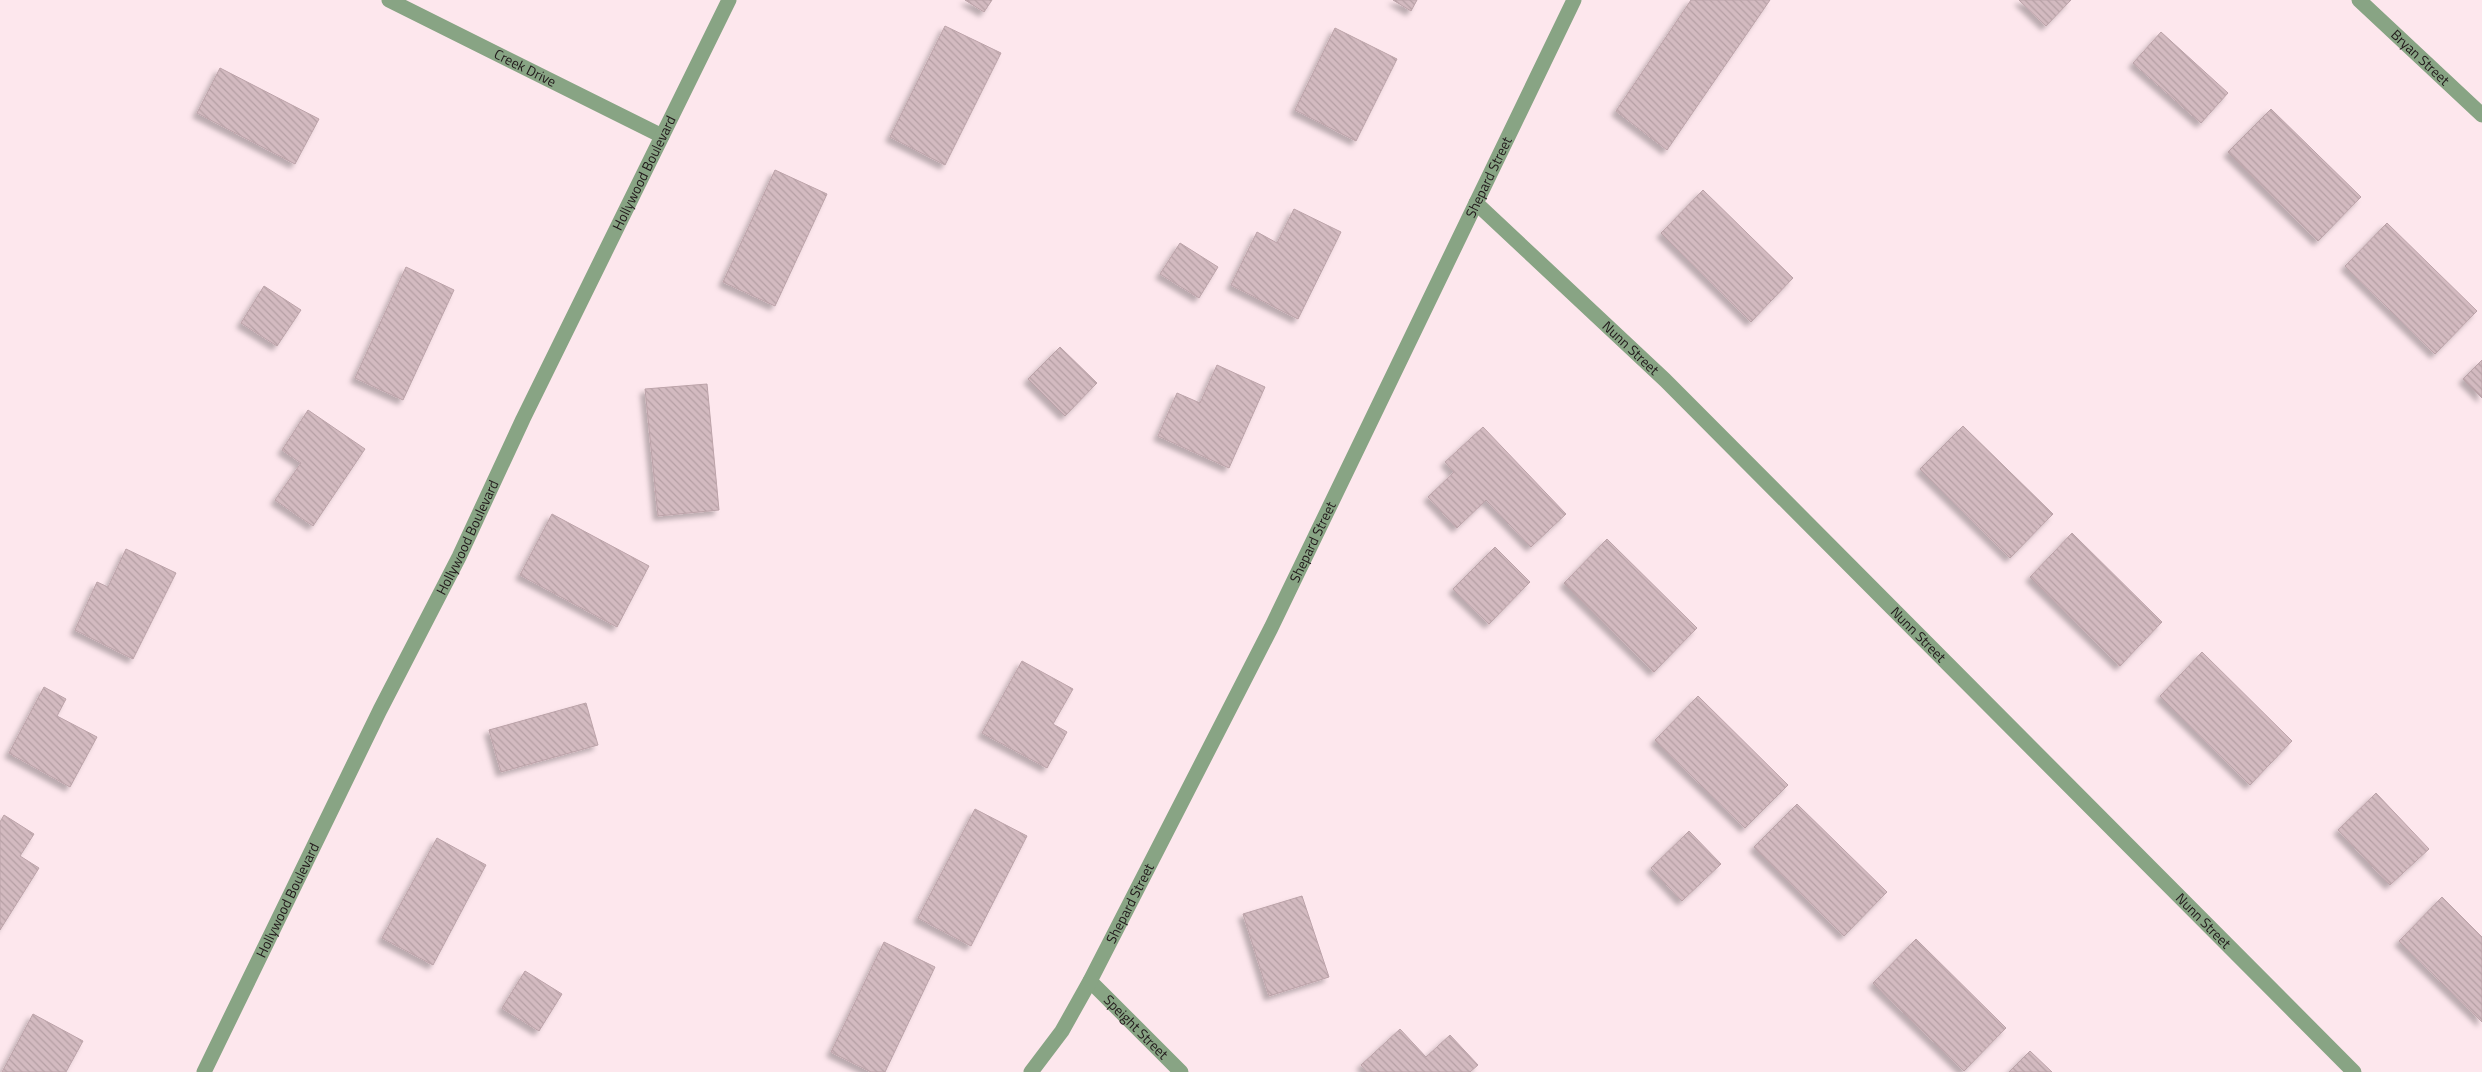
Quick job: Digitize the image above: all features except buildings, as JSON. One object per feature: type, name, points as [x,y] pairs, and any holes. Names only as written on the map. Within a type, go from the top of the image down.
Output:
[{"type":"street","name":"Creek Drive","points":[[389,0],[662,136]]},
{"type":"street","name":"Hollywood Boulevard","points":[[204,1072],[384,702],[459,557],[729,0]]},
{"type":"street","name":"Shepard Street","points":[[1031,1072],[1062,1031],[1090,981],[1271,628],[1574,0]]},
{"type":"street","name":"Bryan Street","points":[[2360,0],[2482,115]]},
{"type":"street","name":"Nunn Street","points":[[1476,203],[1665,380],[2354,1072]]},
{"type":"street","name":"Speight Street","points":[[1090,981],[1181,1072]]}]
